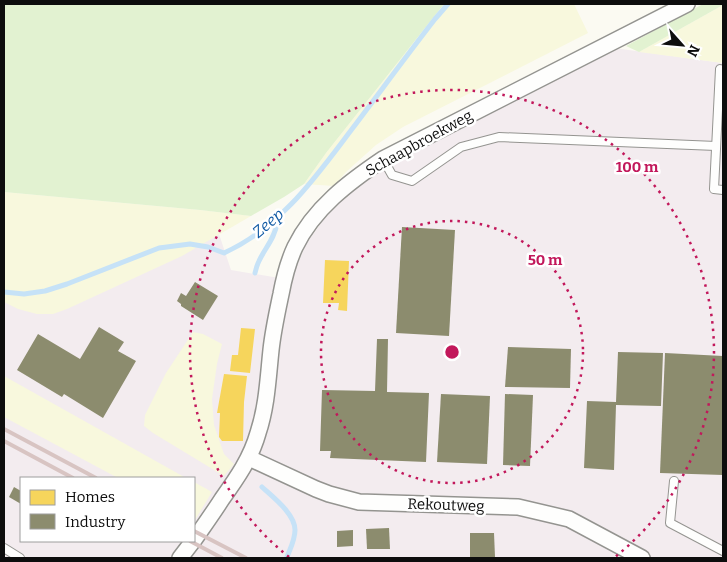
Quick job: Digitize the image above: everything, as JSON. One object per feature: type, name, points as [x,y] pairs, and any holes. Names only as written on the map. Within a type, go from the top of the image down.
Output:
[{"type":"street","name":"Schaapbroekweg","points":[[195,538],[249,458],[264,409],[274,328],[285,274],[294,248],[318,213],[334,196],[383,159],[687,4]]},
{"type":"street","name":"Rekoutweg","points":[[249,458],[316,489],[359,502],[518,507],[569,519],[642,558]]},
{"type":"lane","points":[[723,70],[720,69],[714,190],[723,190]]},
{"type":"lane","points":[[383,159],[392,175],[412,181],[461,147],[499,137],[716,146]]},
{"type":"lane","points":[[674,481],[670,523],[723,551]]},
{"type":"lane","points":[[4,548],[20,558]]},
{"type":"shaded area","points":[[607,47],[723,63],[723,558],[4,558],[4,294],[218,231],[231,270],[291,280],[306,244],[329,212],[384,162]]},
{"type":"green space","points":[[4,4],[444,4],[326,153],[304,184],[251,216],[4,192]]},
{"type":"green space","points":[[444,4],[574,4],[588,33],[403,127],[376,145],[346,172],[334,186],[304,184],[326,153]]},
{"type":"green space","points":[[703,4],[723,5],[639,52],[626,46]]},
{"type":"green space","points":[[723,5],[723,63],[639,52]]},
{"type":"green space","points":[[4,192],[251,216],[182,256],[67,309],[53,314],[37,314],[18,309],[4,302]]},
{"type":"green space","points":[[193,332],[203,334],[222,344],[212,399],[214,425],[224,454],[234,464],[224,476],[144,426],[145,415],[166,373]]},
{"type":"green space","points":[[4,376],[184,477],[116,477],[4,417]]},
{"type":"green space","points":[[195,483],[212,492],[195,520]]},
{"type":"building: Homes","points":[[325,260],[349,261],[347,311],[338,310],[339,303],[323,303]]},
{"type":"building: Homes","points":[[241,328],[255,329],[250,373],[230,371],[232,355],[238,355]]},
{"type":"building: Homes","points":[[224,374],[247,376],[243,441],[222,441],[219,437],[220,413],[217,413]]},
{"type":"building: Industry","points":[[402,227],[455,230],[449,336],[396,333]]},
{"type":"building: Industry","points":[[195,282],[218,296],[203,320],[181,306],[177,301],[181,293],[186,296]]},
{"type":"building: Industry","points":[[99,327],[124,342],[118,351],[136,361],[103,418],[64,394],[62,397],[17,370],[38,334],[80,359]]},
{"type":"building: Industry","points":[[377,339],[388,339],[387,392],[429,393],[426,462],[330,458],[331,451],[320,451],[322,390],[375,391]]},
{"type":"building: Industry","points":[[508,347],[571,349],[570,388],[505,387]]},
{"type":"building: Industry","points":[[618,352],[663,353],[661,406],[616,405],[614,470],[584,468],[587,401],[616,402]]},
{"type":"building: Industry","points":[[665,353],[723,356],[723,475],[660,473]]},
{"type":"building: Industry","points":[[441,394],[490,396],[487,464],[437,462]]},
{"type":"building: Industry","points":[[505,394],[533,395],[530,466],[503,465]]},
{"type":"building: Industry","points":[[14,487],[20,490],[20,503],[9,497]]},
{"type":"building: Industry","points":[[389,528],[390,549],[367,549],[366,529]]},
{"type":"building: Industry","points":[[353,530],[353,546],[337,547],[337,531]]},
{"type":"building: Industry","points":[[470,533],[494,533],[495,557],[470,557]]},
{"type":"waterway","name":"Zeep","points":[[4,292],[24,294],[45,291],[159,248],[190,244],[208,247],[224,253],[263,230],[296,200],[310,183],[448,4]]},
{"type":"waterway","points":[[255,273],[259,261],[274,233],[277,223],[275,220]]},
{"type":"waterway","points":[[262,487],[283,506],[294,524],[294,537],[287,557]]},
{"type":"railway","points":[[4,429],[94,477]]},
{"type":"railway","points":[[4,441],[71,477]]},
{"type":"railway","points":[[195,532],[246,558]]},
{"type":"railway","points":[[192,542],[222,558]]}]
